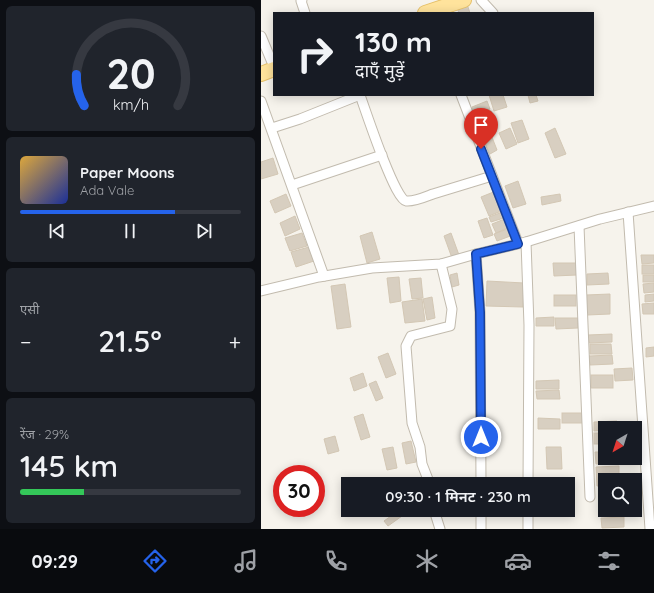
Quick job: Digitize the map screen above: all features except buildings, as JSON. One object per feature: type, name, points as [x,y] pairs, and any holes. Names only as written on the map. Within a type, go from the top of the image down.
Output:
[{"type":"main road","points":[[431,12],[465,0]]},
{"type":"main road","points":[[261,74],[273,68]]},
{"type":"street","points":[[302,0],[305,12]]},
{"type":"street","points":[[481,0],[492,12]]},
{"type":"street","points":[[261,36],[273,66]]},
{"type":"street","points":[[272,128],[300,119],[358,96]]},
{"type":"street","points":[[360,96],[382,155],[399,193],[404,200],[407,201],[421,198],[492,176]]},
{"type":"street","points":[[461,96],[492,176],[522,243],[529,325],[528,477]]},
{"type":"street","points":[[261,101],[272,128],[324,276]]},
{"type":"street","points":[[292,185],[382,155]]},
{"type":"street","points":[[261,291],[324,276],[372,268],[441,264],[654,206]]},
{"type":"street","points":[[628,212],[650,529]]},
{"type":"street","points":[[579,226],[590,497]]},
{"type":"street","points":[[476,254],[480,312],[481,477]]},
{"type":"street","points":[[427,477],[422,464],[420,447],[413,423],[406,346],[411,336],[450,326],[452,309],[441,264]]},
{"type":"street","points":[[436,517],[440,529]]},
{"type":"street","points":[[481,517],[481,529]]},
{"type":"street","points":[[528,517],[528,529]]},
{"type":"route","points":[[481,149],[518,244],[476,254],[480,312],[481,437]]}]
